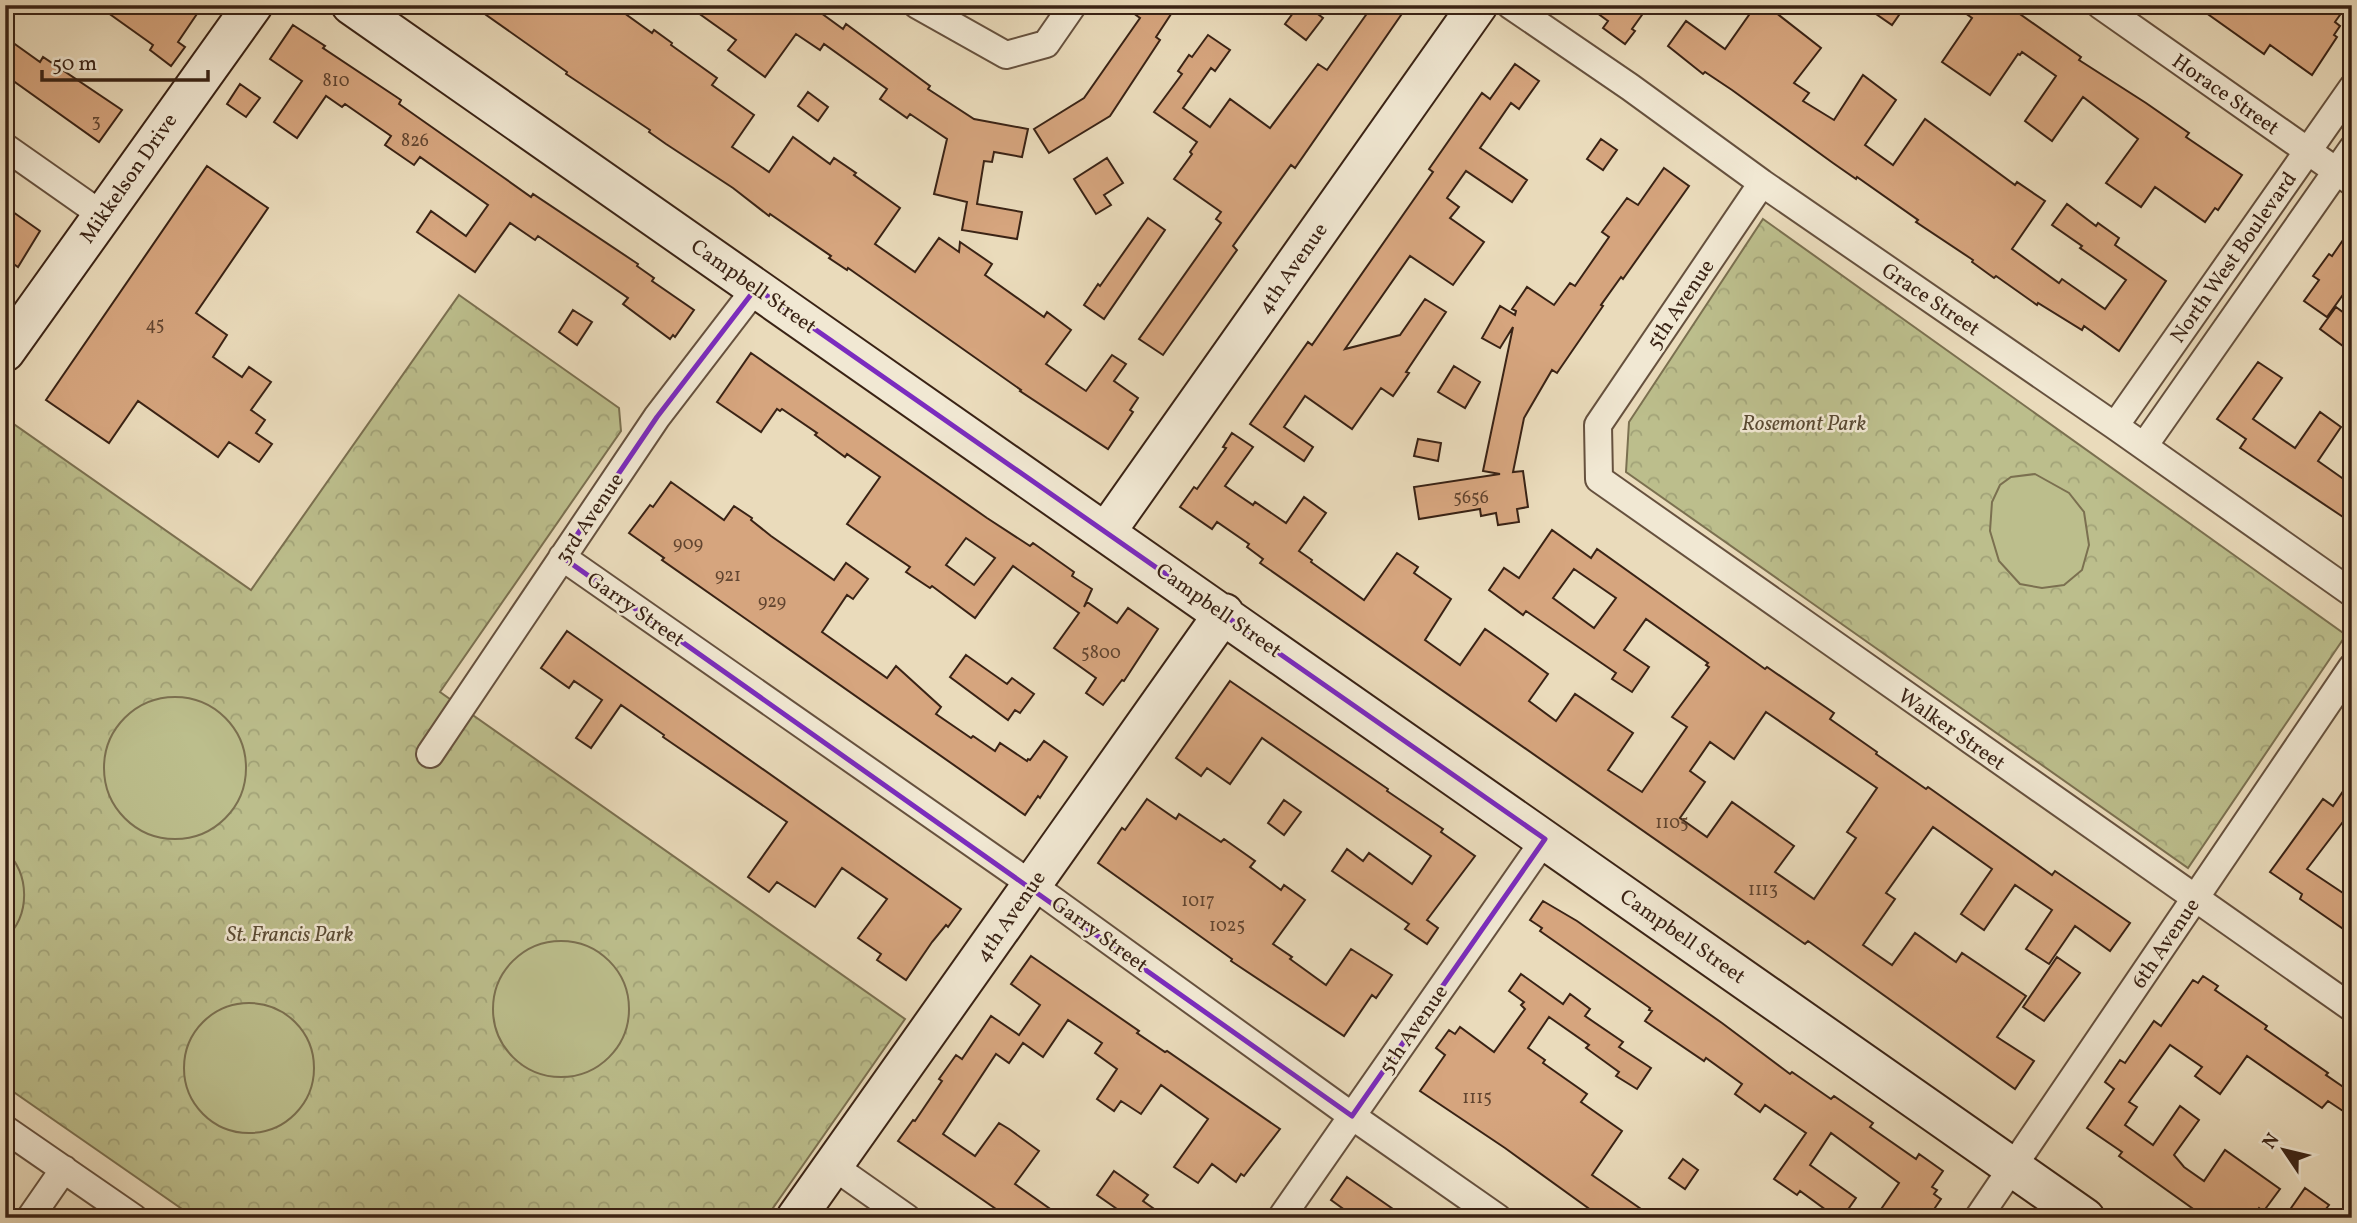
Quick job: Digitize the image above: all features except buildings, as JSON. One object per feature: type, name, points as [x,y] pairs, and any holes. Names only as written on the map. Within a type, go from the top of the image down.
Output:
[{"type":"street","name":"Mikkelson Drive","points":[[5,352],[253,5]]},
{"type":"street","name":"Campbell Street","points":[[351,5],[1224,613],[2085,1218]]},
{"type":"street","points":[[917,5],[1006,55],[1046,44],[1073,5]]},
{"type":"street","name":"4th Avenue","points":[[1107,532],[1478,5]]},
{"type":"street","name":"Grace Street","points":[[1510,5],[2352,593]]},
{"type":"street","name":"Horace Street","points":[[2100,5],[2344,177]]},
{"type":"street","name":"North West Boulevard","points":[[2115,426],[2352,88]]},
{"type":"street","points":[[5,147],[102,215]]},
{"type":"street","name":"North West Boulevard","points":[[2144,446],[2344,177],[2352,149]]},
{"type":"street","name":"5th Avenue","points":[[1598,425],[1762,183]]},
{"type":"street","name":"3rd Avenue","points":[[430,754],[657,417],[756,288]]},
{"type":"street","name":"Walker Street","points":[[1598,425],[1599,479],[2352,1008]]},
{"type":"street","name":"Garry Street","points":[[562,557],[1032,885],[1498,1218]]},
{"type":"street","name":"4th Avenue","points":[[796,1218],[1224,613]]},
{"type":"street","name":"6th Avenue","points":[[1978,1218],[2352,667]]},
{"type":"street","name":"5th Avenue","points":[[1281,1218],[1545,839]]},
{"type":"street","points":[[5,1129],[134,1218]]},
{"type":"street","points":[[833,1166],[907,1218]]},
{"type":"street","points":[[30,1218],[64,1169]]},
{"type":"highlighted area","points":[[756,288],[1545,839],[1352,1116],[562,557],[657,417]]},
{"type":"green space","name":"Rosemont Park","points":[[1763,219],[2346,635],[2188,868],[1626,472],[1629,422]]},
{"type":"green space","name":"St. Francis Park","points":[[459,295],[619,408],[621,431],[440,692],[905,1019],[766,1218],[195,1218],[5,1086],[5,418],[251,590]]},
{"type":"green space","points":[[2035,474],[2069,493],[2084,512],[2089,545],[2082,570],[2064,585],[2042,588],[2020,584],[1999,561],[1990,531],[1992,502],[2000,485],[2011,477]]},
{"type":"green space","points":[[175,697],[202,702],[226,717],[241,741],[246,768],[241,795],[226,819],[202,834],[175,839],[148,834],[124,819],[109,795],[104,768],[109,741],[124,717],[148,702]]},
{"type":"green space","points":[[5,850],[19,871],[24,894],[19,918],[5,939]]},
{"type":"green space","points":[[561,941],[587,946],[609,961],[624,983],[629,1009],[624,1035],[609,1057],[587,1072],[561,1077],[535,1072],[513,1057],[498,1035],[493,1009],[498,983],[513,961],[535,946]]},
{"type":"green space","points":[[249,1003],[274,1008],[295,1022],[309,1043],[314,1068],[309,1093],[295,1114],[274,1128],[249,1133],[224,1128],[203,1114],[189,1093],[184,1068],[189,1043],[203,1022],[224,1008]]}]
